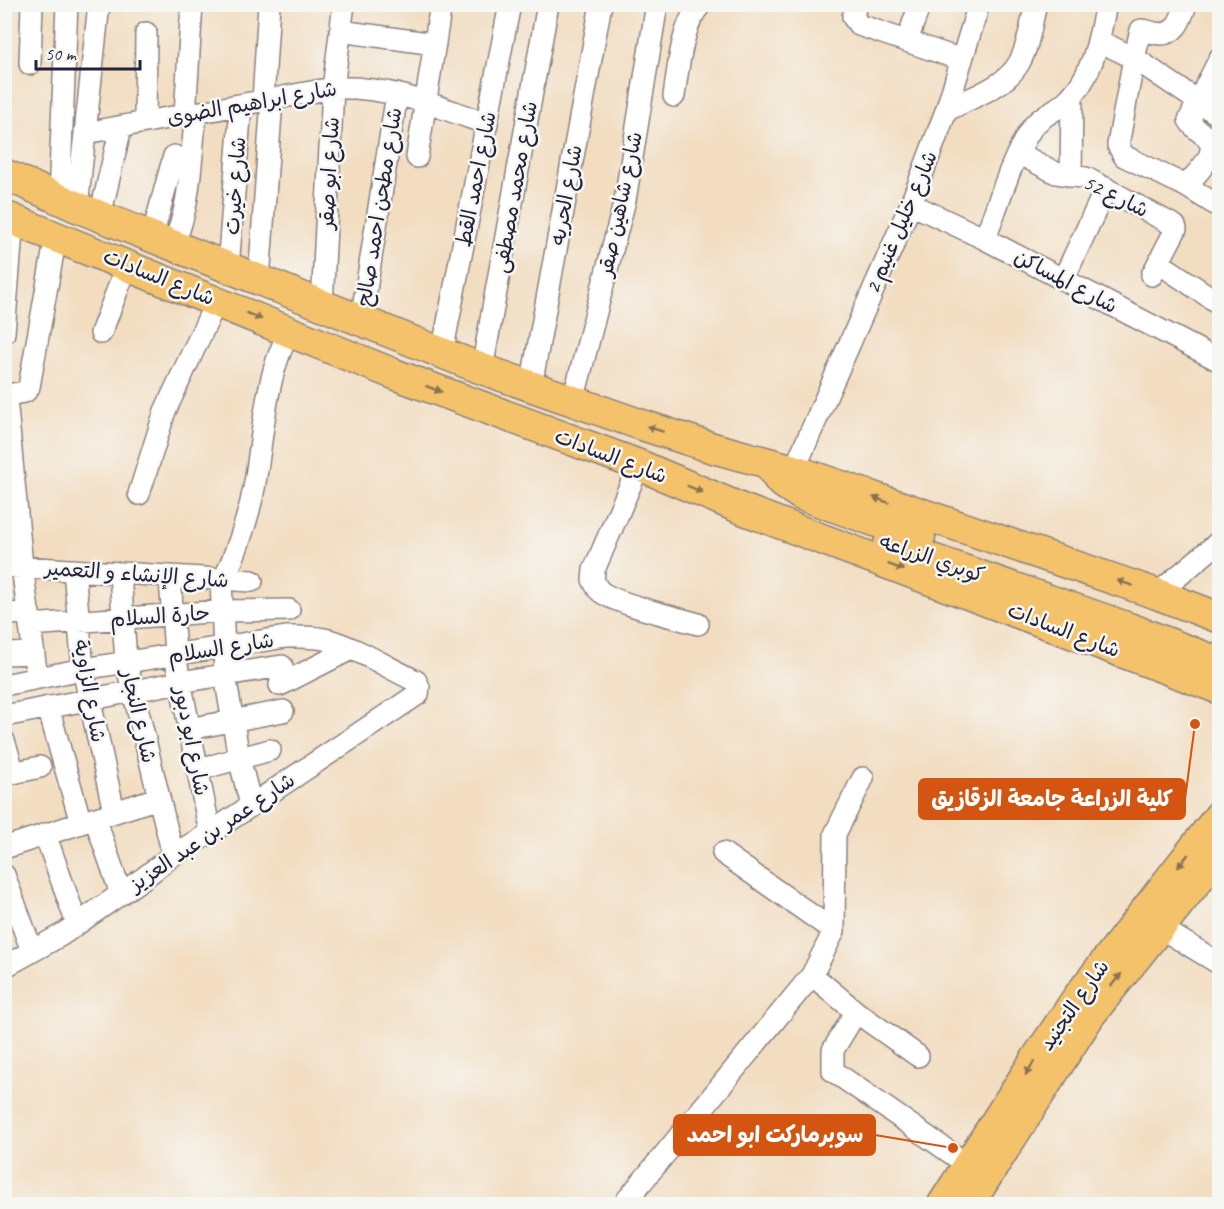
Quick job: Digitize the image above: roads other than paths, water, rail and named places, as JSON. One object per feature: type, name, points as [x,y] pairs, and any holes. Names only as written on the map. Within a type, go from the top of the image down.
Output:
[{"type":"highway","name":"شارع السادات","points":[[4,174],[79,208],[482,369],[713,448],[780,466],[1157,594],[1220,618]]},
{"type":"highway","name":"شارع السادات","points":[[9,218],[217,300],[394,374],[639,465],[742,509],[1207,684]]},
{"type":"highway","points":[[300,336],[319,337],[326,331],[329,322],[326,307]]},
{"type":"highway","points":[[394,374],[390,365],[392,356],[409,340]]},
{"type":"highway","name":"كوبري الزراعه","points":[[780,466],[780,481],[813,500],[1151,618],[1220,645]]},
{"type":"highway","name":"كوبري الزراعه","points":[[742,509],[765,507],[806,515],[962,568],[1220,663]]},
{"type":"highway","points":[[1207,684],[1210,698],[1220,713]]},
{"type":"highway","name":"شارع التجنيد","points":[[969,1204],[984,1154],[1078,997],[1220,815]]},
{"type":"highway","name":"شارع التجنيد","points":[[943,1204],[1220,852]]},
{"type":"street","points":[[30,64],[32,4]]},
{"type":"street","points":[[67,4],[79,208]]},
{"type":"street","points":[[79,208],[99,4]]},
{"type":"street","points":[[162,241],[178,234],[185,203],[190,114],[192,4]]},
{"type":"street","points":[[259,280],[269,4]]},
{"type":"street","name":"شارع ابو صقر","points":[[326,307],[333,88],[344,4]]},
{"type":"street","points":[[417,157],[441,4]]},
{"type":"street","name":"شارع احمد القط","points":[[442,353],[510,4]]},
{"type":"street","name":"شارع محمد مصطفى","points":[[482,369],[548,4]]},
{"type":"street","name":"شارع الحريه","points":[[531,386],[601,4]]},
{"type":"street","name":"شارع شاهين صقر","points":[[573,401],[625,200],[657,4]]},
{"type":"street","points":[[856,4],[853,17],[859,25],[962,60]]},
{"type":"street","points":[[907,41],[920,4]]},
{"type":"street","name":"شارع خليل غنيم 2","points":[[780,466],[911,204],[946,111],[979,4]]},
{"type":"street","points":[[946,111],[994,87],[1012,73],[1024,52],[1036,4]]},
{"type":"street","points":[[985,239],[1018,153],[1034,125],[1072,95],[1086,76],[1099,41],[1106,4]]},
{"type":"street","points":[[1186,4],[1178,26],[1172,31],[1157,34],[1141,30],[1118,141],[1119,149],[1124,156],[1186,186],[1220,207]]},
{"type":"street","points":[[674,96],[681,53],[693,6]]},
{"type":"street","points":[[340,31],[435,44]]},
{"type":"street","points":[[145,122],[146,33]]},
{"type":"street","points":[[1099,41],[1134,58],[1220,116]]},
{"type":"street","points":[[1186,186],[1212,154],[1210,141],[1189,120],[1220,58]]},
{"type":"street","name":"شارع ابراهيم الضوى","points":[[85,134],[333,88],[357,86],[397,94],[487,124]]},
{"type":"street","name":"شارع مطحن احمد صالح","points":[[361,321],[397,94]]},
{"type":"street","points":[[1071,176],[1072,95]]},
{"type":"street","name":"شارع خيرت","points":[[228,268],[241,105]]},
{"type":"street","points":[[79,208],[121,127]]},
{"type":"street","name":"شارع 52","points":[[1018,153],[1056,173],[1086,178],[1175,226],[1176,229],[1155,269],[1220,304]]},
{"type":"street","points":[[162,241],[174,156]]},
{"type":"street","points":[[1063,280],[1106,188]]},
{"type":"street","name":"شارع المساكن","points":[[911,204],[985,239],[1220,362]]},
{"type":"street","points":[[4,333],[9,218]]},
{"type":"street","points":[[37,678],[29,619],[14,566],[5,395],[25,392],[29,387],[56,236]]},
{"type":"street","points":[[101,333],[127,265]]},
{"type":"street","points":[[139,494],[165,411],[217,300]]},
{"type":"street","points":[[251,806],[239,758],[225,675],[222,580],[239,546],[247,519],[276,359],[300,336]]},
{"type":"street","points":[[639,465],[594,570],[593,580],[600,592],[609,596],[698,624]]},
{"type":"street","points":[[1157,594],[1220,541]]},
{"type":"street","name":"شارع الإنشاء و التعمير","points":[[14,566],[252,581]]},
{"type":"street","name":"شارع الزاوية","points":[[74,570],[83,669],[90,700],[97,818]]},
{"type":"street","name":"شارع النجار","points":[[120,573],[126,662],[173,855]]},
{"type":"street","name":"شارع ابو دبور","points":[[170,577],[175,655],[210,833]]},
{"type":"street","name":"حارة السلام","points":[[4,614],[29,619],[79,622],[222,611],[289,610]]},
{"type":"street","name":"شارع السلام","points":[[4,685],[126,662],[286,637],[308,636],[330,640],[416,681],[420,687],[418,694]]},
{"type":"street","points":[[4,716],[225,675],[281,676],[351,649]]},
{"type":"street","points":[[4,654],[33,653]]},
{"type":"street","name":"شارع عمر بن عبد العزيز","points":[[4,966],[77,924],[173,855],[210,833],[418,694]]},
{"type":"street","points":[[48,707],[97,818],[121,894]]},
{"type":"street","points":[[189,729],[283,711]]},
{"type":"street","points":[[4,741],[9,774],[40,767]]},
{"type":"street","points":[[197,770],[270,750]]},
{"type":"street","points":[[627,1200],[812,975],[834,931],[835,834],[863,778]]},
{"type":"street","points":[[4,848],[158,798]]},
{"type":"street","points":[[45,834],[77,924]]},
{"type":"street","points":[[723,853],[834,931]]},
{"type":"street","points":[[4,875],[9,900],[32,951]]},
{"type":"street","points":[[1159,927],[1220,964]]},
{"type":"street","points":[[812,975],[856,1012],[918,1056]]},
{"type":"street","points":[[856,1012],[833,1050],[833,1071],[984,1154]]},
{"type":"place","name":"كلية الزراعة جامعة الزقازيق","points":[[1195,724]]},
{"type":"place","name":"سوبرماركت ابو احمد","points":[[953,1148]]}]
